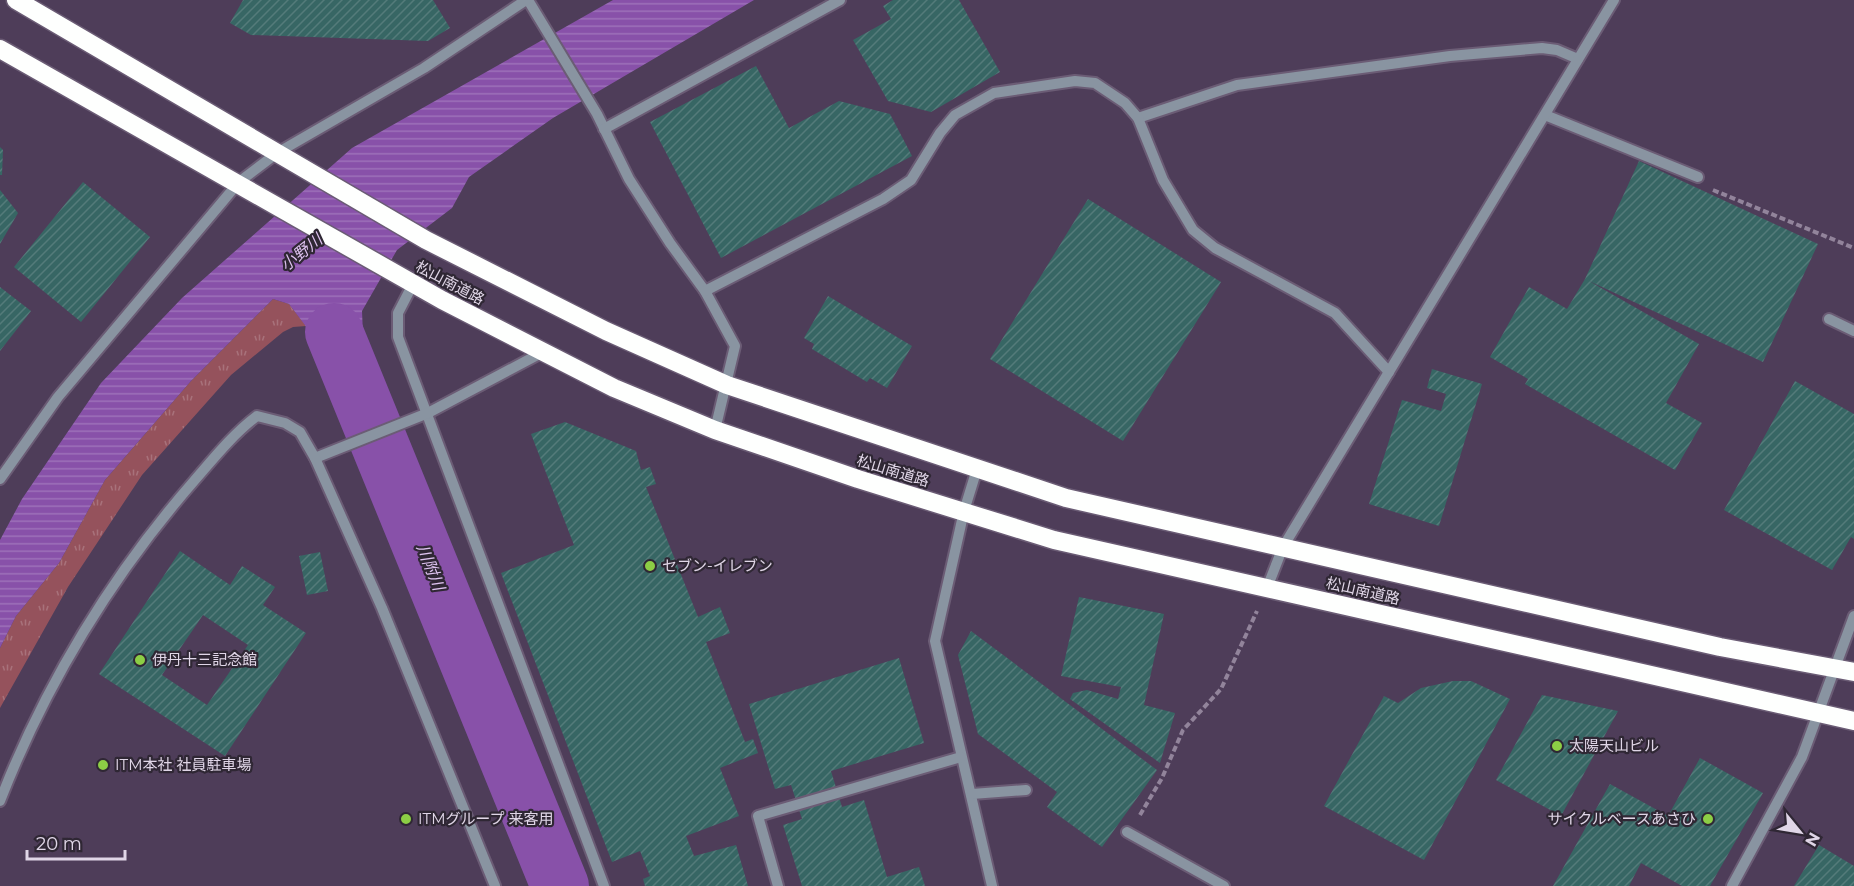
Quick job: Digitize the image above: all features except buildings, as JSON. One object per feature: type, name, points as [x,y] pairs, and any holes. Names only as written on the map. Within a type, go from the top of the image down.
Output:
[{"type":"highway","name":"松山南道路","points":[[16,0],[426,240],[606,331],[727,385],[1066,498],[1720,647],[1854,672]]},
{"type":"highway","name":"松山南道路","points":[[0,49],[239,182],[413,284],[614,388],[716,430],[858,479],[964,510],[1054,540],[1854,721]]},
{"type":"street","points":[[0,479],[58,397],[239,182],[277,153],[424,68],[527,0],[538,14],[597,114],[629,179],[670,243],[705,291],[735,346],[716,430]]},
{"type":"street","points":[[604,129],[840,0]]},
{"type":"street","points":[[1267,588],[1283,547],[1614,0]]},
{"type":"street","points":[[1138,118],[1237,85],[1280,78],[1450,56],[1542,48],[1557,50],[1578,59]]},
{"type":"street","points":[[705,291],[883,199],[911,180],[940,133],[955,115],[994,93],[1075,81],[1095,83],[1125,103],[1138,118],[1163,180],[1193,230],[1215,248],[1335,314],[1389,372]]},
{"type":"street","points":[[1545,115],[1698,177]]},
{"type":"street","points":[[413,284],[398,313],[398,337],[604,886]]},
{"type":"street","points":[[1829,319],[1854,332]]},
{"type":"street","points":[[315,458],[425,414],[543,352]]},
{"type":"street","points":[[0,801],[46,699],[90,620],[165,515],[240,429],[257,416],[285,423],[300,432],[315,458],[382,608],[493,885]]},
{"type":"street","points":[[977,468],[964,510],[935,641],[992,886]]},
{"type":"street","points":[[1732,886],[1802,757],[1854,616]]},
{"type":"street","points":[[778,886],[758,816],[961,757]]},
{"type":"street","points":[[972,794],[1026,790]]},
{"type":"street","points":[[1126,832],[1224,886]]},
{"type":"path","points":[[1698,177],[1703,185],[1854,248]]},
{"type":"path","points":[[1126,832],[1149,805],[1183,730],[1221,689],[1267,588]]},
{"type":"green space","points":[[273,299],[289,304],[306,326],[293,327],[283,332],[231,375],[142,475],[68,587],[0,708],[0,648],[16,616],[59,563],[105,480],[191,381]]},
{"type":"water","name":"小野川","points":[[613,0],[754,0],[553,118],[469,177],[452,208],[397,250],[362,311],[366,406],[289,304],[273,299],[191,381],[105,480],[59,563],[16,616],[0,648],[0,540],[22,499],[101,383],[182,298],[352,148]]},
{"type":"waterway","name":"川附川","points":[[334,332],[560,886]]},
{"type":"place","name":"セブン-イレブン","points":[[650,566]]},
{"type":"place","name":"伊丹十三記念館","points":[[140,660]]},
{"type":"place","name":"太陽天山ビル","points":[[1557,746]]},
{"type":"place","name":"ITM本社 社員駐車場","points":[[103,765]]},
{"type":"place","name":"ITMグループ 来客用","points":[[406,819]]},
{"type":"place","name":"サイクルベースあさひ","points":[[1708,819]]}]
